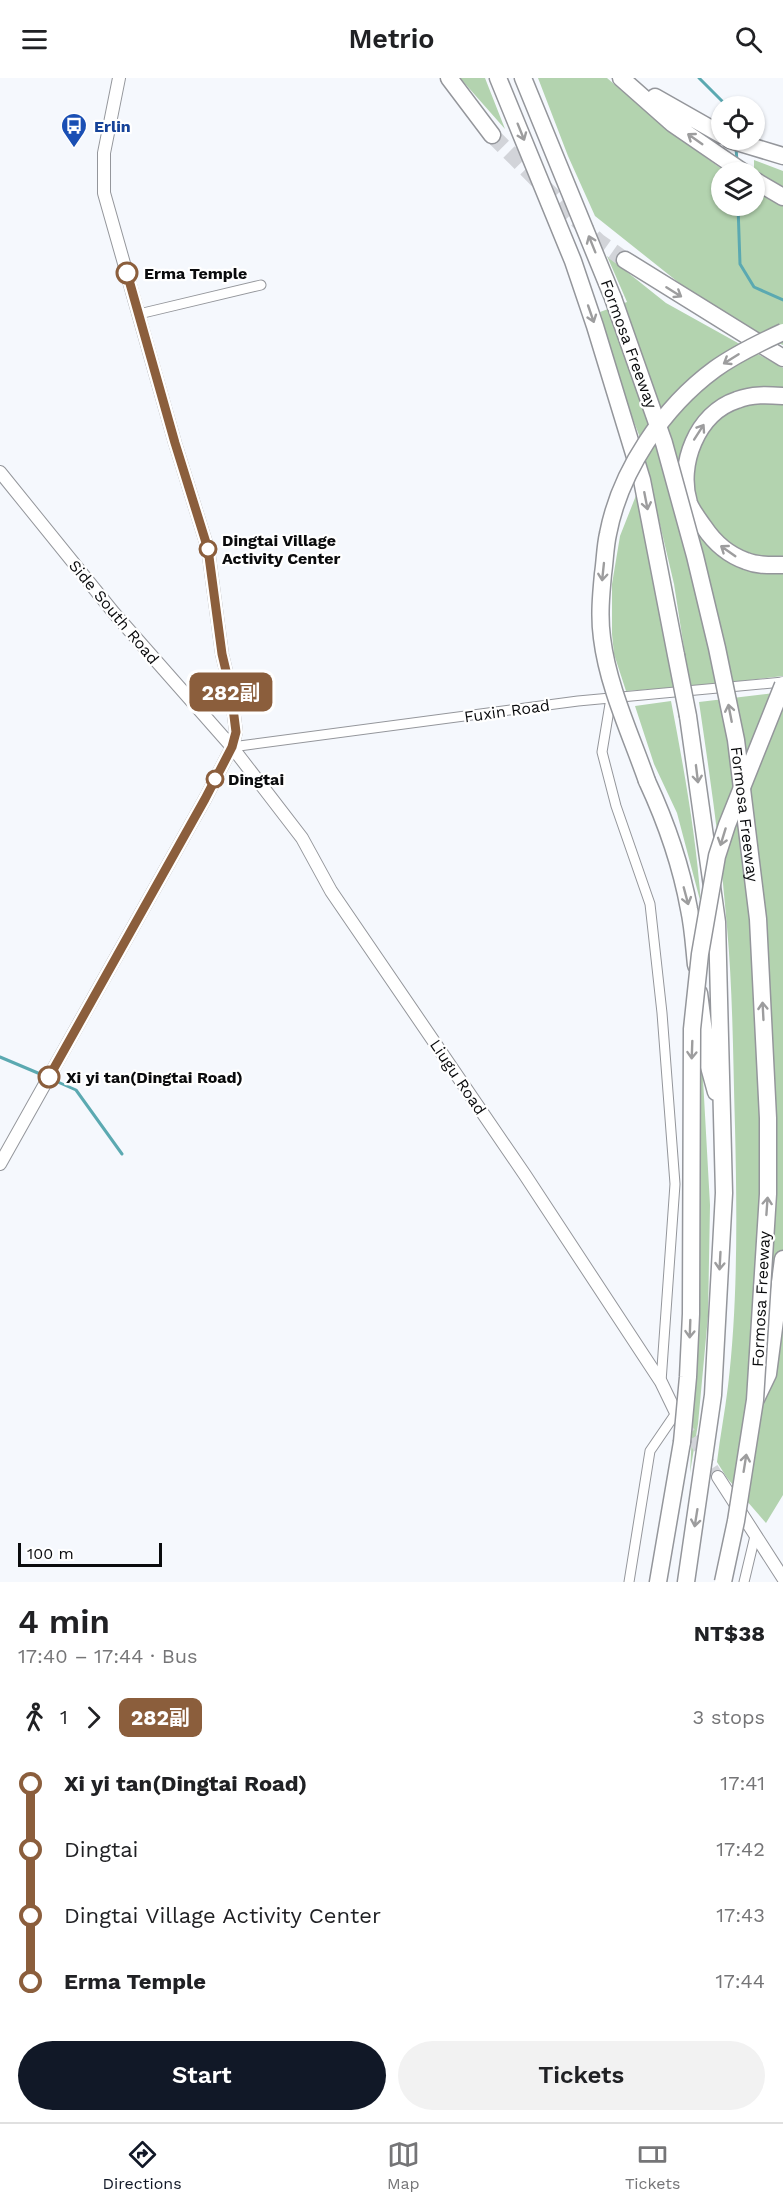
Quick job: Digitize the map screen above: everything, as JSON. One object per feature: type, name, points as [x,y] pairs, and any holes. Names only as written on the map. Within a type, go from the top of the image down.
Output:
[{"type":"highway","points":[[449,78],[492,135]]},
{"type":"highway","name":"Formosa Freeway","points":[[498,78],[573,261],[642,480],[688,716],[717,922],[724,1193],[713,1395],[686,1582]]},
{"type":"highway","name":"Formosa Freeway","points":[[523,78],[614,298],[664,443],[695,556],[736,740],[758,919],[768,1118],[768,1194],[755,1400],[736,1521],[723,1582]]},
{"type":"highway","points":[[621,78],[673,124],[728,162]]},
{"type":"highway","points":[[629,78],[666,105],[711,129]]},
{"type":"highway","points":[[763,150],[783,156]]},
{"type":"highway","points":[[765,186],[783,197]]},
{"type":"highway","points":[[625,260],[783,358]]},
{"type":"highway","points":[[723,1117],[708,1063],[689,909],[666,822],[647,781],[618,699],[602,638],[601,593],[608,533],[613,516],[626,480],[644,447],[668,414],[699,382],[752,346],[783,332]]},
{"type":"highway","points":[[740,333],[783,352]]},
{"type":"highway","points":[[783,396],[762,395],[736,400],[715,413],[704,425],[689,452],[686,488],[690,505],[702,524],[726,551],[754,564],[783,565]]},
{"type":"highway","points":[[658,1582],[682,1442],[688,1377],[691,1314],[692,1040],[699,954],[717,856],[783,683]]},
{"type":"highway","points":[[755,1400],[768,1374],[783,1259]]},
{"type":"street","points":[[0,1164],[205,799],[232,747],[236,732],[222,654],[208,549],[175,443],[104,193],[104,153],[119,78]]},
{"type":"street","points":[[139,314],[261,285]]},
{"type":"street","name":"Side South Road","points":[[0,472],[114,613],[232,747]]},
{"type":"street","name":"Fuxin Road","points":[[232,747],[611,698],[783,683]]},
{"type":"street","points":[[611,698],[602,752],[616,806],[650,904],[662,1013],[674,1173],[661,1382]]},
{"type":"street","name":"Liugu Road","points":[[232,747],[302,838],[331,891],[525,1175],[661,1382],[676,1413]]},
{"type":"street","points":[[629,1582],[650,1451],[676,1413]]},
{"type":"street","points":[[718,1477],[783,1578]]},
{"type":"street","points":[[744,1582],[755,1536]]},
{"type":"green space","points":[[460,78],[485,78],[505,129]]},
{"type":"green space","points":[[538,78],[607,78],[672,133],[712,162],[711,216],[765,216],[765,164],[783,171],[783,345],[757,334],[688,290],[595,216],[568,156]]},
{"type":"green space","points":[[607,256],[666,303],[783,368],[783,676],[701,686],[626,691],[614,654],[612,584],[620,536],[637,493],[672,665],[686,661],[674,584],[639,435],[600,312],[627,302]]},
{"type":"green space","points":[[783,692],[783,1495],[766,1523],[727,1478],[717,1462],[734,1322],[735,1127],[732,1002],[727,927],[699,702]]},
{"type":"green space","points":[[671,701],[693,827],[701,904],[677,813],[654,764],[635,706]]},
{"type":"green space","points":[[698,1037],[703,1079],[710,1205],[708,1316],[698,1424],[690,1473],[697,1337]]},
{"type":"waterway","points":[[699,78],[717,96]]},
{"type":"waterway","points":[[736,150],[737,162]]},
{"type":"waterway","points":[[738,216],[740,264],[754,287],[783,300]]},
{"type":"waterway","points":[[0,1057],[45,1076]]},
{"type":"waterway","points":[[51,1079],[76,1090],[122,1154]]},
{"type":"tunnel","points":[[492,135],[598,241],[625,260]]},
{"type":"tunnel","points":[[683,1423],[718,1477]]},
{"type":"bus line","name":"282副","points":[[49,1077],[205,799],[232,747],[236,732],[231,692],[222,654],[208,549],[175,443],[127,273]]},
{"type":"place","name":"Erlin","points":[[74,149]]},
{"type":"place","name":"Erma Temple","points":[[127,273]]},
{"type":"place","name":"Dingtai Village Activity Center","points":[[208,549]]},
{"type":"place","name":"Dingtai","points":[[215,779]]},
{"type":"place","name":"Xi yi tan(Dingtai Road)","points":[[49,1077]]}]
